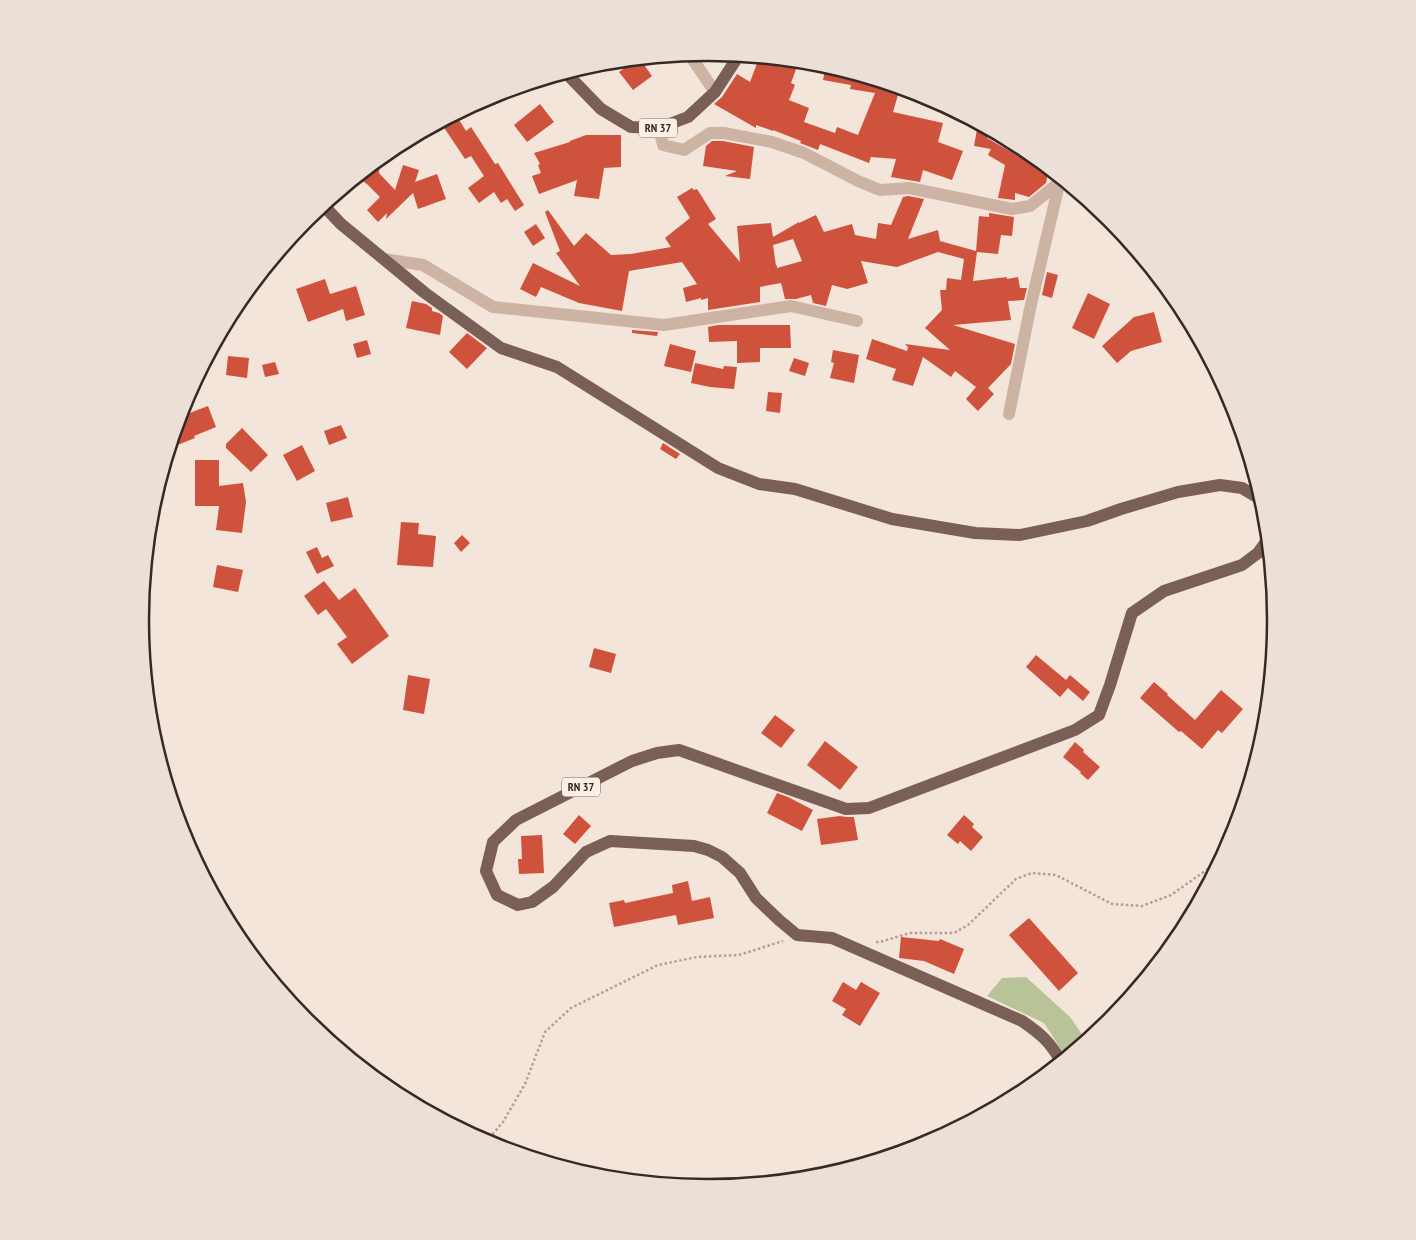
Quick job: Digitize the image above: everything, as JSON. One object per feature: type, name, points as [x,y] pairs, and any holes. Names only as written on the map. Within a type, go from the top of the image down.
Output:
[{"type":"main road","name":"RN 37","points":[[571,78],[601,109],[631,127],[658,128],[688,117],[715,92],[734,62]]},
{"type":"main road","points":[[328,211],[341,224],[425,293],[501,348],[557,367],[718,468],[759,484],[795,489],[892,519],[975,534],[1020,534],[1087,521],[1121,508],[1178,492],[1220,485],[1242,488],[1252,494]]},
{"type":"main road","name":"RN 37","points":[[797,935],[756,898],[740,873],[722,858],[708,850],[694,846],[610,841],[586,852],[553,887],[532,902],[518,905],[497,895],[486,871],[493,842],[516,820],[632,761],[658,753],[680,750],[846,809],[869,808],[1075,730],[1099,715],[1110,686],[1132,613],[1164,590],[1242,565],[1258,553],[1262,547]]},
{"type":"main road","points":[[797,935],[832,938],[1022,1021],[1042,1035],[1058,1055]]},
{"type":"street","points":[[694,61],[715,92]]},
{"type":"street","points":[[658,128],[664,145],[684,150],[710,133],[724,133],[772,142],[804,153],[858,182],[880,190],[909,188],[1012,209],[1030,206],[1056,184]]},
{"type":"street","points":[[1009,414],[1030,308],[1059,186]]},
{"type":"street","points":[[384,259],[423,265],[493,307],[664,325],[791,306],[857,321]]},
{"type":"path","points":[[872,942],[880,942],[910,933],[954,933],[968,925],[1016,879],[1032,873],[1056,875],[1112,904],[1142,906],[1171,895],[1208,868]]},
{"type":"path","points":[[492,1135],[503,1122],[525,1084],[545,1032],[571,1008],[658,965],[697,957],[739,955],[771,946],[797,935]]},
{"type":"green space","points":[[1026,977],[1070,1017],[1082,1034],[1062,1051],[1044,1023],[987,996],[1002,978]]},
{"type":"building","points":[[757,63],[796,69],[791,83],[795,85],[789,100],[809,108],[804,122],[835,133],[837,127],[858,135],[875,93],[850,89],[851,85],[823,80],[824,74],[853,80],[898,95],[893,112],[943,123],[938,142],[963,151],[952,180],[923,170],[920,182],[891,177],[896,159],[871,157],[869,163],[820,144],[818,150],[773,130],[756,125],[756,128],[714,104],[722,97],[737,74],[750,82]]},
{"type":"building","points":[[644,65],[652,76],[633,90],[619,72],[625,68]]},
{"type":"building","points":[[540,104],[554,122],[527,142],[514,125]]},
{"type":"building","points":[[459,120],[466,131],[471,127],[495,164],[498,163],[524,205],[515,211],[507,199],[501,203],[494,192],[479,203],[468,188],[484,176],[471,156],[465,159],[444,128]]},
{"type":"building","points":[[977,131],[1018,155],[1047,177],[1046,183],[1029,197],[1015,193],[1015,200],[998,198],[1005,165],[988,155],[991,149],[974,146]]},
{"type":"building","points":[[586,135],[621,135],[621,167],[604,168],[599,199],[574,196],[577,180],[539,194],[532,176],[541,173],[538,165],[540,164],[534,153]]},
{"type":"building","points":[[712,141],[723,141],[754,147],[750,179],[725,176],[737,171],[703,166],[706,146]]},
{"type":"building","points":[[403,165],[419,170],[415,182],[437,174],[446,199],[418,209],[413,193],[386,219],[387,213],[378,222],[367,210],[380,197],[363,181],[379,169],[379,173],[395,190]]},
{"type":"building","points":[[692,188],[694,190],[697,189],[716,219],[708,224],[740,262],[737,226],[771,223],[773,237],[799,222],[816,215],[824,232],[852,224],[855,235],[876,239],[878,223],[891,225],[903,197],[908,196],[924,199],[908,239],[938,230],[940,241],[976,251],[979,216],[989,217],[989,213],[1014,217],[1012,236],[1001,235],[998,254],[977,252],[973,281],[1018,277],[1020,288],[1027,288],[1024,300],[1008,301],[1011,320],[953,325],[1015,344],[1011,364],[988,388],[994,394],[978,411],[966,399],[976,387],[955,371],[951,377],[923,357],[913,386],[892,380],[896,369],[866,359],[872,339],[907,351],[908,347],[905,344],[950,350],[925,328],[942,310],[940,290],[946,290],[947,278],[961,280],[964,259],[938,252],[897,267],[861,261],[868,283],[847,289],[832,285],[826,306],[813,303],[811,295],[796,299],[785,299],[781,283],[760,287],[760,302],[708,310],[708,298],[686,302],[683,288],[697,284],[682,262],[629,271],[622,311],[579,303],[541,287],[536,297],[520,289],[533,263],[580,286],[556,253],[560,251],[545,212],[548,210],[574,246],[586,233],[611,255],[631,254],[671,247],[665,238],[690,218],[677,197]],"holes":[[[793,239],[802,261],[777,268],[773,245]]]},
{"type":"building","points":[[536,224],[545,238],[533,246],[524,232]]},
{"type":"building","points":[[1047,272],[1058,275],[1052,298],[1042,295]]},
{"type":"building","points":[[325,279],[330,294],[356,286],[365,315],[346,321],[343,309],[308,322],[296,289]]},
{"type":"building","points":[[1088,293],[1110,304],[1094,339],[1072,328]]},
{"type":"building","points":[[412,301],[426,304],[432,308],[432,311],[443,316],[440,335],[406,328]]},
{"type":"building","points":[[1154,312],[1162,342],[1131,351],[1117,363],[1102,346],[1134,317]]},
{"type":"building","points":[[718,325],[790,325],[791,348],[760,348],[760,362],[737,363],[737,341],[709,342],[708,327]]},
{"type":"building","points":[[632,330],[658,332],[657,336],[632,333]]},
{"type":"building","points":[[467,333],[487,348],[467,369],[449,352]]},
{"type":"building","points":[[367,340],[371,354],[357,358],[353,344]]},
{"type":"building","points":[[670,344],[696,351],[691,372],[664,366]]},
{"type":"building","points":[[833,350],[859,355],[854,383],[830,378],[834,363],[831,362]]},
{"type":"building","points":[[228,356],[249,358],[247,378],[226,375]]},
{"type":"building","points":[[794,358],[809,363],[805,376],[789,371]]},
{"type":"building","points":[[275,362],[279,374],[265,377],[262,365]]},
{"type":"building","points":[[695,363],[723,369],[724,366],[737,367],[734,389],[691,383]]},
{"type":"building","points":[[768,392],[782,393],[780,413],[766,411]]},
{"type":"building","points":[[208,406],[216,427],[177,445],[179,440],[189,413]]},
{"type":"building","points":[[341,425],[347,438],[329,445],[324,431]]},
{"type":"building","points":[[242,428],[268,455],[251,472],[226,448],[226,444]]},
{"type":"building","points":[[663,443],[680,454],[676,459],[660,449]]},
{"type":"building","points":[[302,445],[315,471],[297,481],[283,455]]},
{"type":"building","points":[[195,460],[219,460],[219,486],[243,483],[246,502],[242,533],[216,530],[219,506],[195,506]]},
{"type":"building","points":[[348,497],[353,517],[331,522],[326,503]]},
{"type":"building","points":[[401,522],[419,523],[418,534],[436,536],[433,567],[397,565]]},
{"type":"building","points":[[462,535],[470,543],[461,552],[454,543]]},
{"type":"building","points":[[317,547],[322,558],[328,555],[334,566],[317,574],[306,552]]},
{"type":"building","points":[[217,565],[243,570],[238,592],[213,587]]},
{"type":"building","points":[[324,581],[339,600],[355,588],[389,636],[352,664],[337,644],[347,637],[326,609],[318,615],[304,596]]},
{"type":"building","points":[[594,648],[616,654],[611,673],[589,667]]},
{"type":"building","points":[[1036,655],[1066,680],[1070,675],[1090,692],[1083,701],[1068,688],[1060,697],[1026,667]]},
{"type":"building","points":[[408,675],[430,679],[424,714],[403,710]]},
{"type":"building","points":[[1154,682],[1195,720],[1221,690],[1243,709],[1222,733],[1218,730],[1202,749],[1140,698]]},
{"type":"building","points":[[775,715],[795,730],[781,748],[761,733]]},
{"type":"building","points":[[825,741],[858,767],[840,790],[807,765]]},
{"type":"building","points":[[1075,742],[1100,767],[1088,780],[1063,757]]},
{"type":"building","points":[[777,793],[813,810],[802,831],[767,813]]},
{"type":"building","points":[[579,815],[591,826],[575,844],[563,834]]},
{"type":"building","points":[[964,815],[974,824],[972,827],[983,837],[971,851],[960,841],[958,844],[947,835]]},
{"type":"building","points":[[840,816],[854,817],[858,840],[821,845],[817,819]]},
{"type":"building","points":[[542,835],[544,873],[519,874],[518,859],[522,859],[521,836]]},
{"type":"building","points":[[688,881],[692,901],[710,897],[714,918],[678,925],[676,915],[614,927],[609,903],[624,900],[625,903],[673,893],[672,885]]},
{"type":"building","points":[[1029,918],[1078,973],[1059,991],[1009,935]]},
{"type":"building","points":[[901,937],[939,941],[940,939],[964,949],[954,974],[924,961],[899,958]]},
{"type":"building","points":[[843,982],[856,990],[861,982],[880,993],[860,1026],[842,1015],[846,1009],[832,1001]]}]
